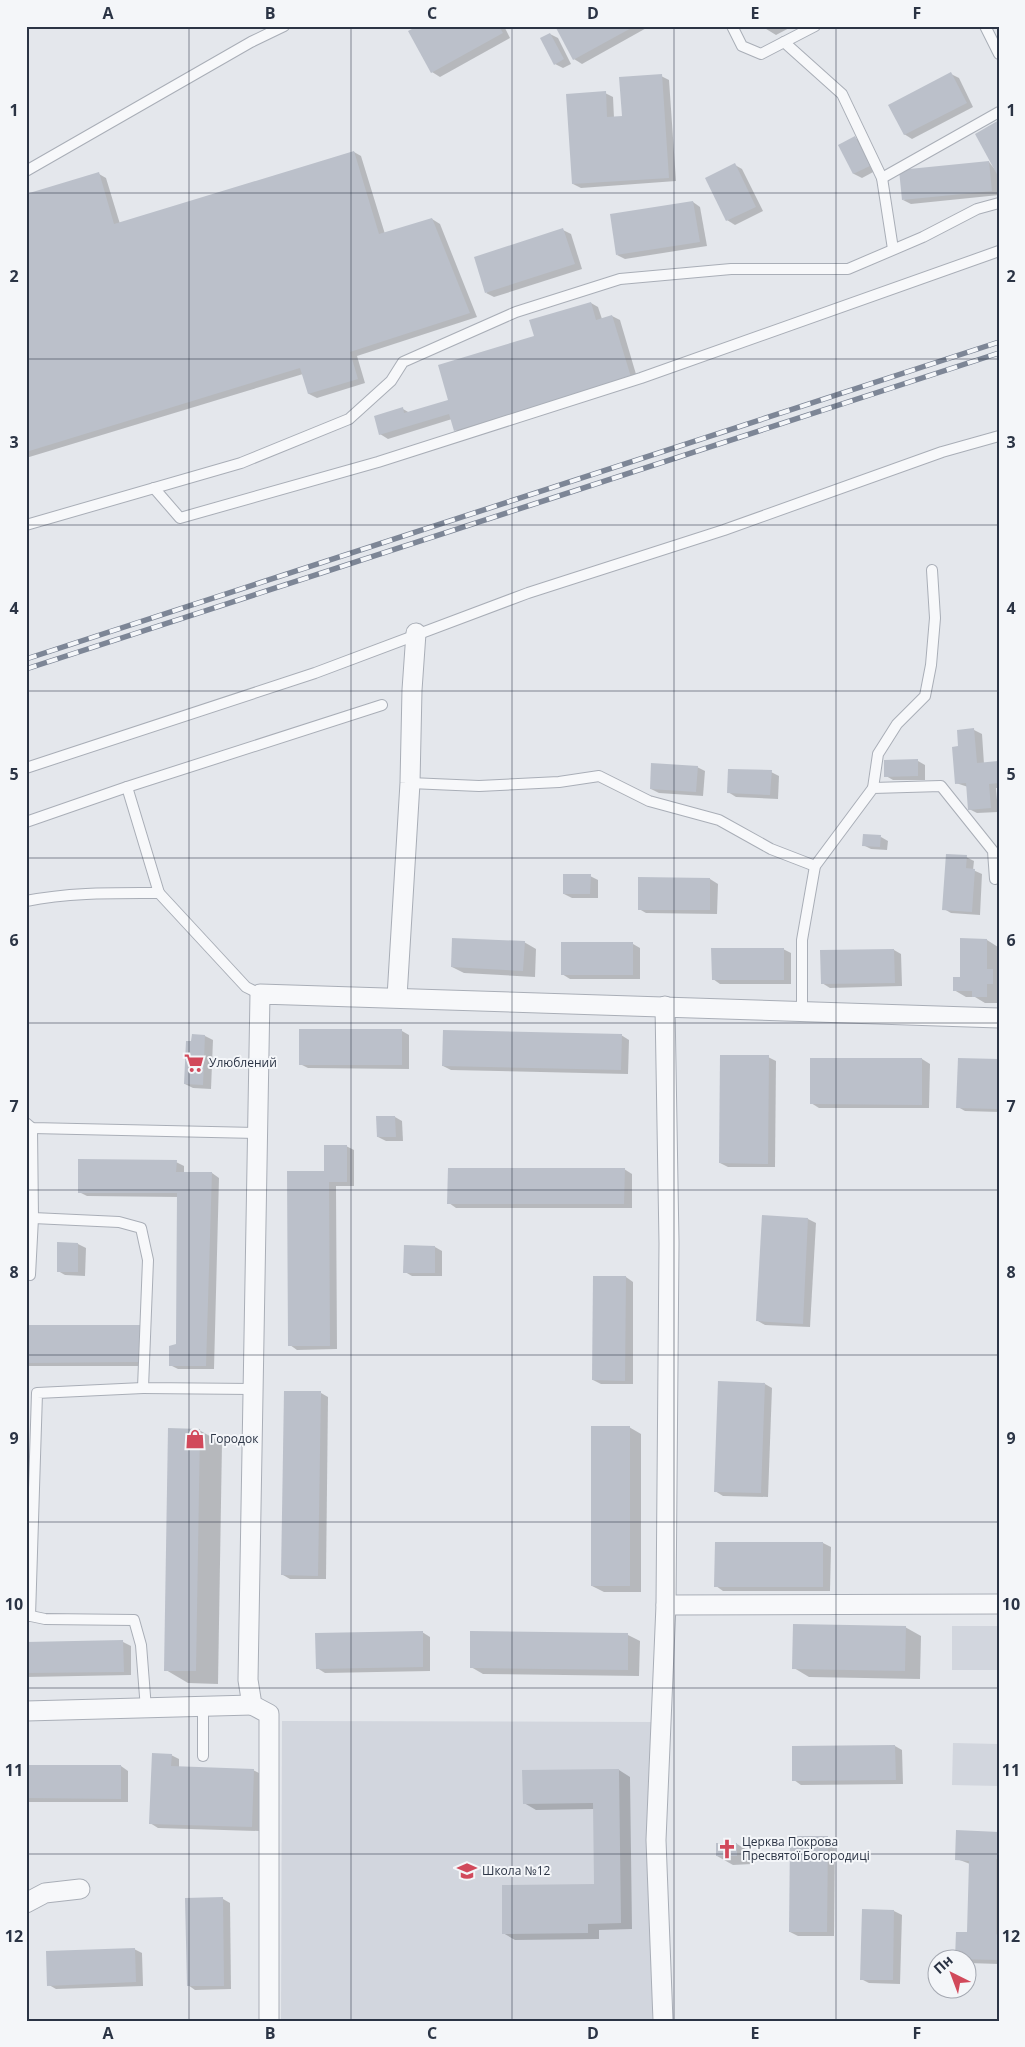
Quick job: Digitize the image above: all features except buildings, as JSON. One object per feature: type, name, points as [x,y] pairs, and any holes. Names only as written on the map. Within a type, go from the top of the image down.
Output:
[{"type":"street","points":[[397,997],[410,783],[412,690],[416,633]]},
{"type":"street","points":[[252,1705],[248,1680],[260,994],[999,1018]]},
{"type":"street","points":[[664,2021],[656,1840],[666,1605],[669,1243],[665,1006]]},
{"type":"street","points":[[666,1605],[999,1604]]},
{"type":"street","points":[[26,1711],[252,1705],[269,1714],[269,2021]]},
{"type":"street","points":[[26,1904],[44,1893],[80,1889]]},
{"type":"lane","points":[[26,172],[251,42],[284,26]]},
{"type":"lane","points":[[732,26],[742,46],[761,54],[815,26]]},
{"type":"lane","points":[[985,26],[999,54]]},
{"type":"lane","points":[[784,42],[842,94],[882,178],[894,249]]},
{"type":"lane","points":[[882,178],[999,112]]},
{"type":"lane","points":[[26,525],[241,463],[349,419],[391,381],[403,362],[516,312],[620,280],[731,269],[848,269],[923,237],[977,209],[999,203]]},
{"type":"lane","points":[[154,488],[180,518],[190,516],[378,462],[641,378],[999,251]]},
{"type":"lane","points":[[26,768],[314,673],[416,633],[528,593],[724,530],[942,452],[999,436]]},
{"type":"lane","points":[[802,1011],[802,940],[815,866],[873,788],[878,754],[897,724],[925,696],[931,665],[935,618],[932,570]]},
{"type":"lane","points":[[26,822],[127,787],[382,705]]},
{"type":"lane","points":[[410,783],[479,786],[559,782],[600,776],[649,801],[719,820],[771,850],[815,866]]},
{"type":"lane","points":[[873,788],[941,786],[993,851],[995,880]]},
{"type":"lane","points":[[127,787],[159,893],[246,987],[260,994]]},
{"type":"lane","points":[[26,900],[108,893],[159,893]]},
{"type":"lane","points":[[30,1275],[33,1218],[29,1125],[257,1133]]},
{"type":"lane","points":[[33,1218],[119,1222],[141,1228],[148,1260],[143,1388]]},
{"type":"lane","points":[[146,1709],[141,1645],[134,1620],[45,1619],[28,1616],[38,1393],[143,1388],[252,1389]]},
{"type":"lane","points":[[202,1756],[203,1706]]},
{"type":"shaded area","points":[[952,1626],[999,1626],[999,1670],[952,1670]]},
{"type":"shaded area","name":"Школа №12","points":[[282,1721],[653,1722],[652,2021],[281,2021]]},
{"type":"shaded area","points":[[953,1743],[999,1744],[999,1786],[952,1785]]},
{"type":"railway","points":[[26,659],[999,342]]},
{"type":"railway","points":[[26,669],[999,353]]},
{"type":"place","name":"Улюблений","points":[[194,1063]]},
{"type":"place","name":"Городок","points":[[195,1439]]},
{"type":"place","name":"Церква Покрова Пресвятої Богородиці","points":[[727,1849]]},
{"type":"place","name":"Школа №12","points":[[467,1871]]}]
